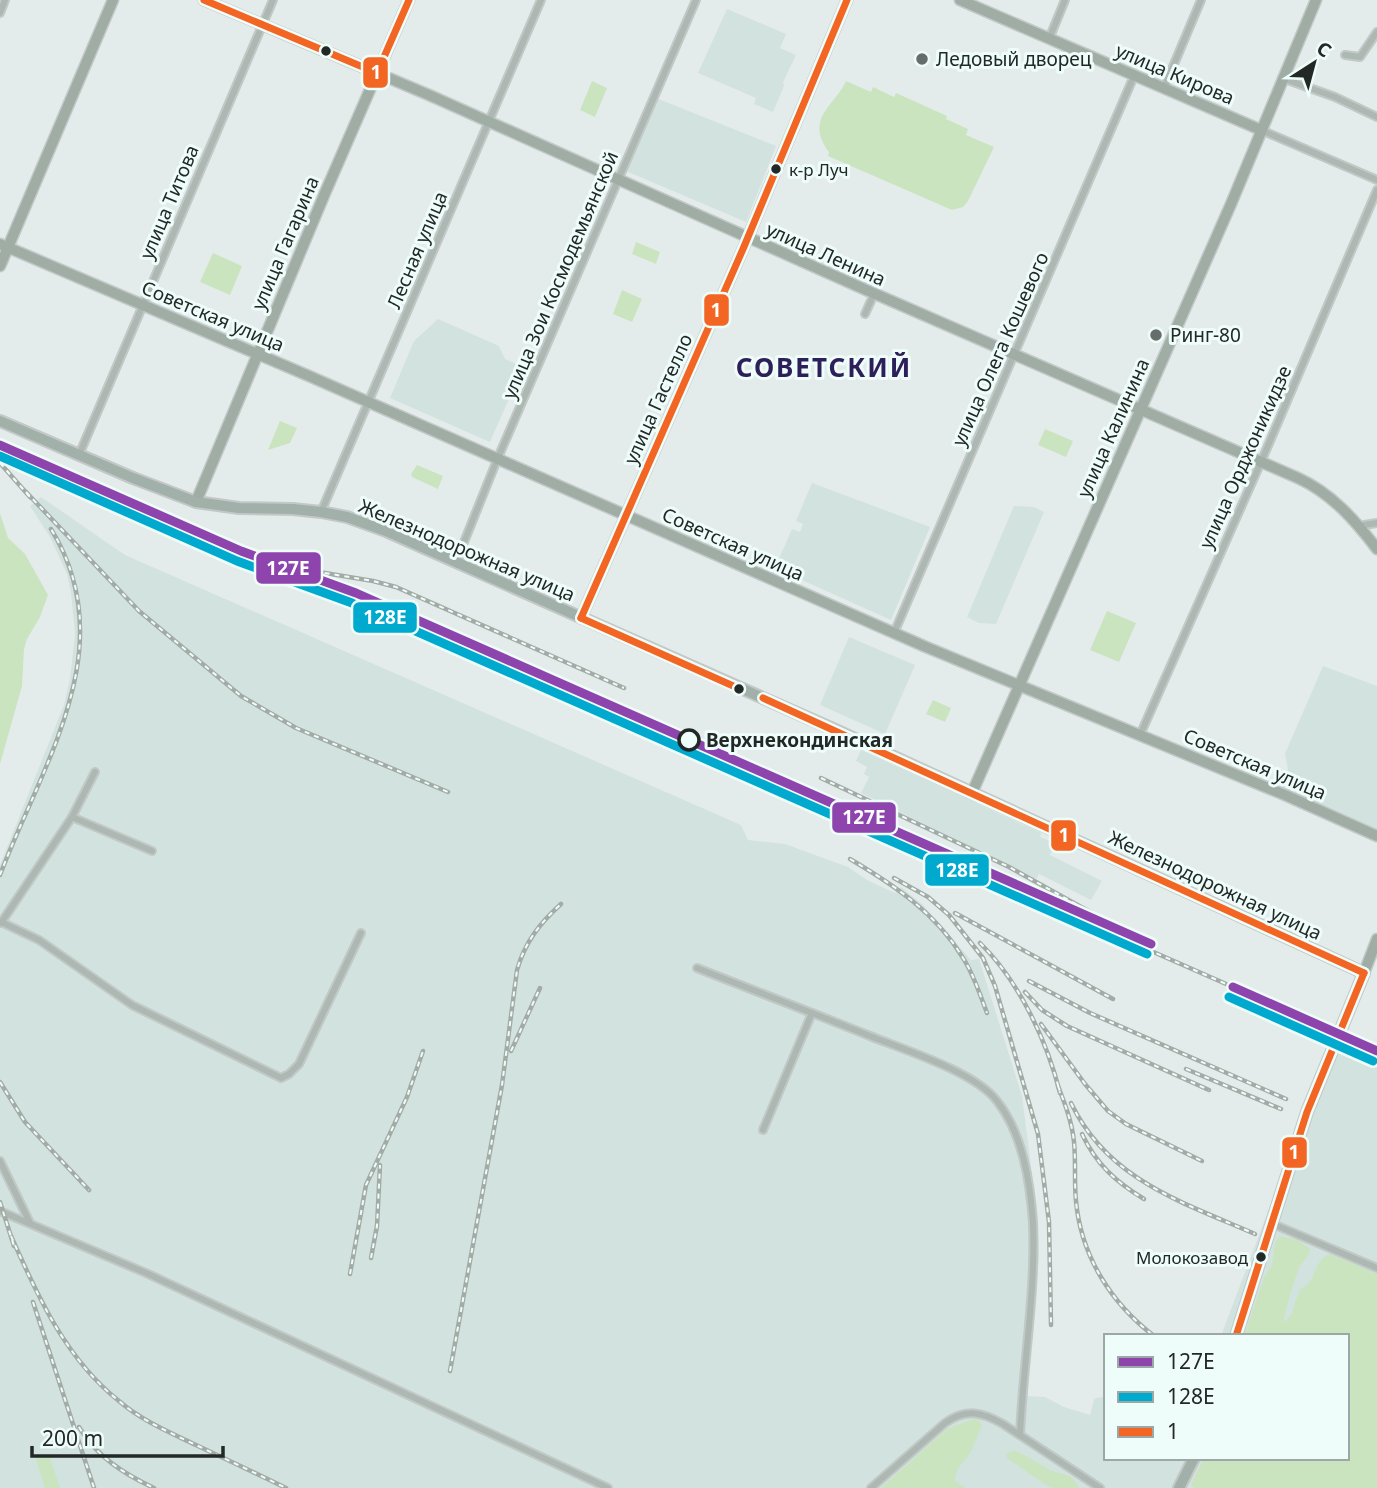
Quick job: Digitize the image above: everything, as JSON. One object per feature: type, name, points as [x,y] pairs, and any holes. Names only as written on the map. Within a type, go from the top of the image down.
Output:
[{"type":"main road","name":"Железнодорожная улица","points":[[0,421],[196,502],[239,508],[321,512],[367,524],[972,793],[1364,973]]},
{"type":"main road","points":[[1237,1334],[1307,1112],[1364,973]]},
{"type":"main road","points":[[1179,1488],[1193,1460]]},
{"type":"street","points":[[0,13],[5,0]]},
{"type":"street","points":[[0,266],[4,246],[113,0]]},
{"type":"street","name":"улица Ленина","points":[[204,0],[1261,462],[1322,491],[1377,549]]},
{"type":"street","name":"улица Титова","points":[[79,455],[273,0]]},
{"type":"street","name":"улица Гагарина","points":[[196,502],[409,0]]},
{"type":"street","name":"Лесная улица","points":[[321,512],[541,0]]},
{"type":"street","name":"улица Зои Космодемьянской","points":[[456,562],[497,460],[696,0]]},
{"type":"street","name":"улица Гастелло","points":[[581,618],[748,238],[847,0]]},
{"type":"street","name":"улица Кирова","points":[[960,0],[1377,180]]},
{"type":"street","points":[[1049,39],[1065,0]]},
{"type":"street","points":[[1164,89],[1201,0]]},
{"type":"street","name":"улица Калинина","points":[[972,793],[1316,0]]},
{"type":"street","points":[[1345,55],[1360,57],[1377,32]]},
{"type":"street","name":"улица Олега Кошевого","points":[[894,634],[1134,76]]},
{"type":"street","points":[[1282,79],[1335,97],[1377,117]]},
{"type":"street","name":"улица Орджоникидзе","points":[[1140,735],[1377,190]]},
{"type":"street","name":"Советская улица","points":[[4,246],[257,353],[894,634],[1377,836]]},
{"type":"street","points":[[865,314],[874,294]]},
{"type":"street","points":[[1358,526],[1377,523]]},
{"type":"street","points":[[95,772],[72,817],[1,924],[30,934],[132,1005],[281,1078],[299,1064],[361,933]]},
{"type":"street","points":[[72,817],[152,851]]},
{"type":"street","points":[[1364,973],[1377,939]]},
{"type":"street","points":[[697,968],[972,1080],[992,1095],[1008,1119],[1027,1172],[1033,1231],[1020,1435]]},
{"type":"street","points":[[763,1130],[812,1013]]},
{"type":"street","points":[[0,1161],[30,1223]]},
{"type":"street","points":[[0,1211],[146,1273],[608,1488]]},
{"type":"street","points":[[1273,1224],[1377,1268]]},
{"type":"street","points":[[871,1488],[945,1423],[962,1413],[975,1412],[987,1415],[1020,1435],[1100,1488]]},
{"type":"shaded area","points":[[727,9],[786,34],[780,48],[796,55],[773,112],[754,104],[756,98],[698,73]]},
{"type":"shaded area","points":[[656,98],[776,146],[746,222],[626,171]]},
{"type":"shaded area","points":[[438,319],[499,346],[505,359],[523,367],[490,442],[390,398],[414,341]]},
{"type":"shaded area","points":[[812,483],[930,527],[891,620],[775,568],[792,529],[800,532],[803,524],[796,521]]},
{"type":"shaded area","points":[[41,497],[125,555],[741,825],[748,840],[785,844],[848,867],[867,880],[895,893],[901,887],[923,905],[971,960],[979,959],[1022,1096],[1037,1213],[1039,1256],[1027,1396],[1045,1397],[1064,1407],[1090,1415],[1094,1399],[1104,1398],[1104,1460],[1349,1460],[1349,1334],[1222,1334],[1270,1206],[1281,1208],[1306,1125],[1339,1049],[1377,1067],[1377,1488],[0,1488],[0,865],[64,705],[75,634],[67,574],[50,537],[30,506]]},
{"type":"shaded area","points":[[1014,506],[1034,507],[1044,512],[996,624],[979,623],[967,617]]},
{"type":"shaded area","points":[[849,637],[915,665],[885,734],[820,705]]},
{"type":"shaded area","points":[[1323,666],[1377,686],[1377,831],[1281,787],[1288,769],[1285,754]]},
{"type":"shaded area","points":[[861,750],[971,800],[977,800],[976,803],[1041,833],[1040,837],[1055,843],[1050,855],[1102,881],[1091,900],[1039,874],[1036,879],[861,793],[869,777],[864,774],[867,767],[856,761]]},
{"type":"green space","points":[[592,81],[607,88],[595,117],[580,110]]},
{"type":"green space","points":[[846,81],[871,92],[873,87],[894,97],[896,93],[947,116],[946,119],[968,129],[966,135],[994,147],[963,207],[952,210],[828,156],[829,152],[822,140],[820,121]]},
{"type":"green space","points":[[636,242],[660,252],[656,264],[632,254]]},
{"type":"green space","points":[[213,253],[242,266],[230,295],[200,282]]},
{"type":"green space","points":[[622,290],[642,299],[632,322],[613,314]]},
{"type":"green space","points":[[280,421],[297,428],[290,443],[268,450]]},
{"type":"green space","points":[[1045,429],[1073,441],[1066,457],[1038,445]]},
{"type":"green space","points":[[417,465],[443,476],[438,489],[412,477]]},
{"type":"green space","points":[[0,513],[8,538],[25,554],[48,595],[24,649],[22,686],[0,764]]},
{"type":"green space","points":[[1107,611],[1136,623],[1119,662],[1090,650]]},
{"type":"green space","points":[[933,700],[951,708],[945,722],[926,714]]},
{"type":"green space","points":[[1280,1236],[1298,1240],[1310,1249],[1297,1273],[1284,1322],[1318,1264],[1330,1254],[1377,1274],[1377,1488],[1194,1488],[1191,1484],[1203,1460],[1349,1460],[1349,1334],[1245,1334],[1264,1278],[1272,1265],[1275,1242]]},
{"type":"green space","points":[[973,1419],[982,1425],[971,1451],[955,1476],[955,1481],[966,1488],[881,1488],[947,1429]]},
{"type":"green space","points":[[1015,1451],[1051,1471],[1072,1478],[1079,1488],[1048,1486],[1008,1459],[1006,1455]]},
{"type":"green space","points":[[48,1454],[60,1488],[45,1488],[35,1456]]},
{"type":"railway","points":[[0,463],[30,497]]},
{"type":"railway","points":[[26,492],[139,611],[241,696],[296,728],[448,792]]},
{"type":"railway","points":[[0,875],[54,748],[69,705],[78,661],[80,617],[71,573],[51,529]]},
{"type":"railway","points":[[241,551],[1233,987]]},
{"type":"railway","points":[[295,568],[396,587],[624,688]]},
{"type":"railway","points":[[821,778],[1009,867],[1092,913]]},
{"type":"railway","points":[[850,859],[913,901],[940,927],[967,965],[987,1013]]},
{"type":"railway","points":[[894,878],[928,897],[949,915],[983,958],[995,986],[1038,1134],[1049,1222],[1051,1325]]},
{"type":"railway","points":[[450,1371],[502,1085],[517,970],[534,934],[561,904]]},
{"type":"railway","points":[[955,913],[1113,999]]},
{"type":"railway","points":[[980,943],[1007,975],[1030,1013],[1048,1053],[1060,1093]]},
{"type":"railway","points":[[1029,981],[1090,1013],[1286,1099]]},
{"type":"railway","points":[[511,1051],[540,988]]},
{"type":"railway","points":[[1025,992],[1042,1010],[1067,1026],[1209,1090]]},
{"type":"railway","points":[[1041,1024],[1108,1111],[1126,1124],[1202,1161]]},
{"type":"railway","points":[[1352,1045],[1377,1059]]},
{"type":"railway","points":[[350,1274],[366,1185],[407,1097],[423,1051]]},
{"type":"railway","points":[[1186,1069],[1281,1109]]},
{"type":"railway","points":[[0,1082],[25,1122],[89,1190]]},
{"type":"railway","points":[[1058,1086],[1073,1135],[1076,1201],[1084,1241],[1112,1293],[1124,1309],[1152,1334]]},
{"type":"railway","points":[[1071,1103],[1105,1151],[1126,1170],[1174,1199],[1255,1234]]},
{"type":"railway","points":[[1082,1134],[1108,1171],[1144,1199]]},
{"type":"railway","points":[[371,1258],[377,1226],[380,1165]]},
{"type":"railway","points":[[0,1202],[14,1246]]},
{"type":"railway","points":[[11,1236],[55,1326],[100,1384],[147,1421],[286,1488]]},
{"type":"railway","points":[[33,1302],[94,1488]]},
{"type":"railway","points":[[79,1427],[102,1455],[132,1477],[154,1488]]},
{"type":"transit line","name":"1","points":[[204,0],[377,73],[409,0]]},
{"type":"transit line","name":"1","points":[[581,618],[743,249],[847,0]]},
{"type":"transit line","name":"127Е","points":[[0,445],[241,551],[356,593],[1151,944]]},
{"type":"transit line","name":"128Е","points":[[0,456],[237,561],[352,603],[1147,954]]},
{"type":"transit line","name":"1","points":[[581,618],[740,689]]},
{"type":"transit line","name":"1","points":[[763,698],[1364,973]]},
{"type":"transit line","name":"1","points":[[1237,1334],[1307,1112],[1364,973]]},
{"type":"transit line","name":"127Е","points":[[1233,987],[1377,1051]]},
{"type":"transit line","name":"128Е","points":[[1229,997],[1373,1061]]},
{"type":"place","name":"Ледовый дворец","points":[[922,59]]},
{"type":"place","name":"к-р Луч","points":[[776,169]]},
{"type":"place","name":"Ринг-80","points":[[1156,335]]},
{"type":"place","name":"Верхнекондинская","points":[[689,740]]},
{"type":"place","name":"Молокозавод","points":[[1261,1257]]},
{"type":"district","name":"СОВЕТСКИЙ","points":[[824,368]]}]
